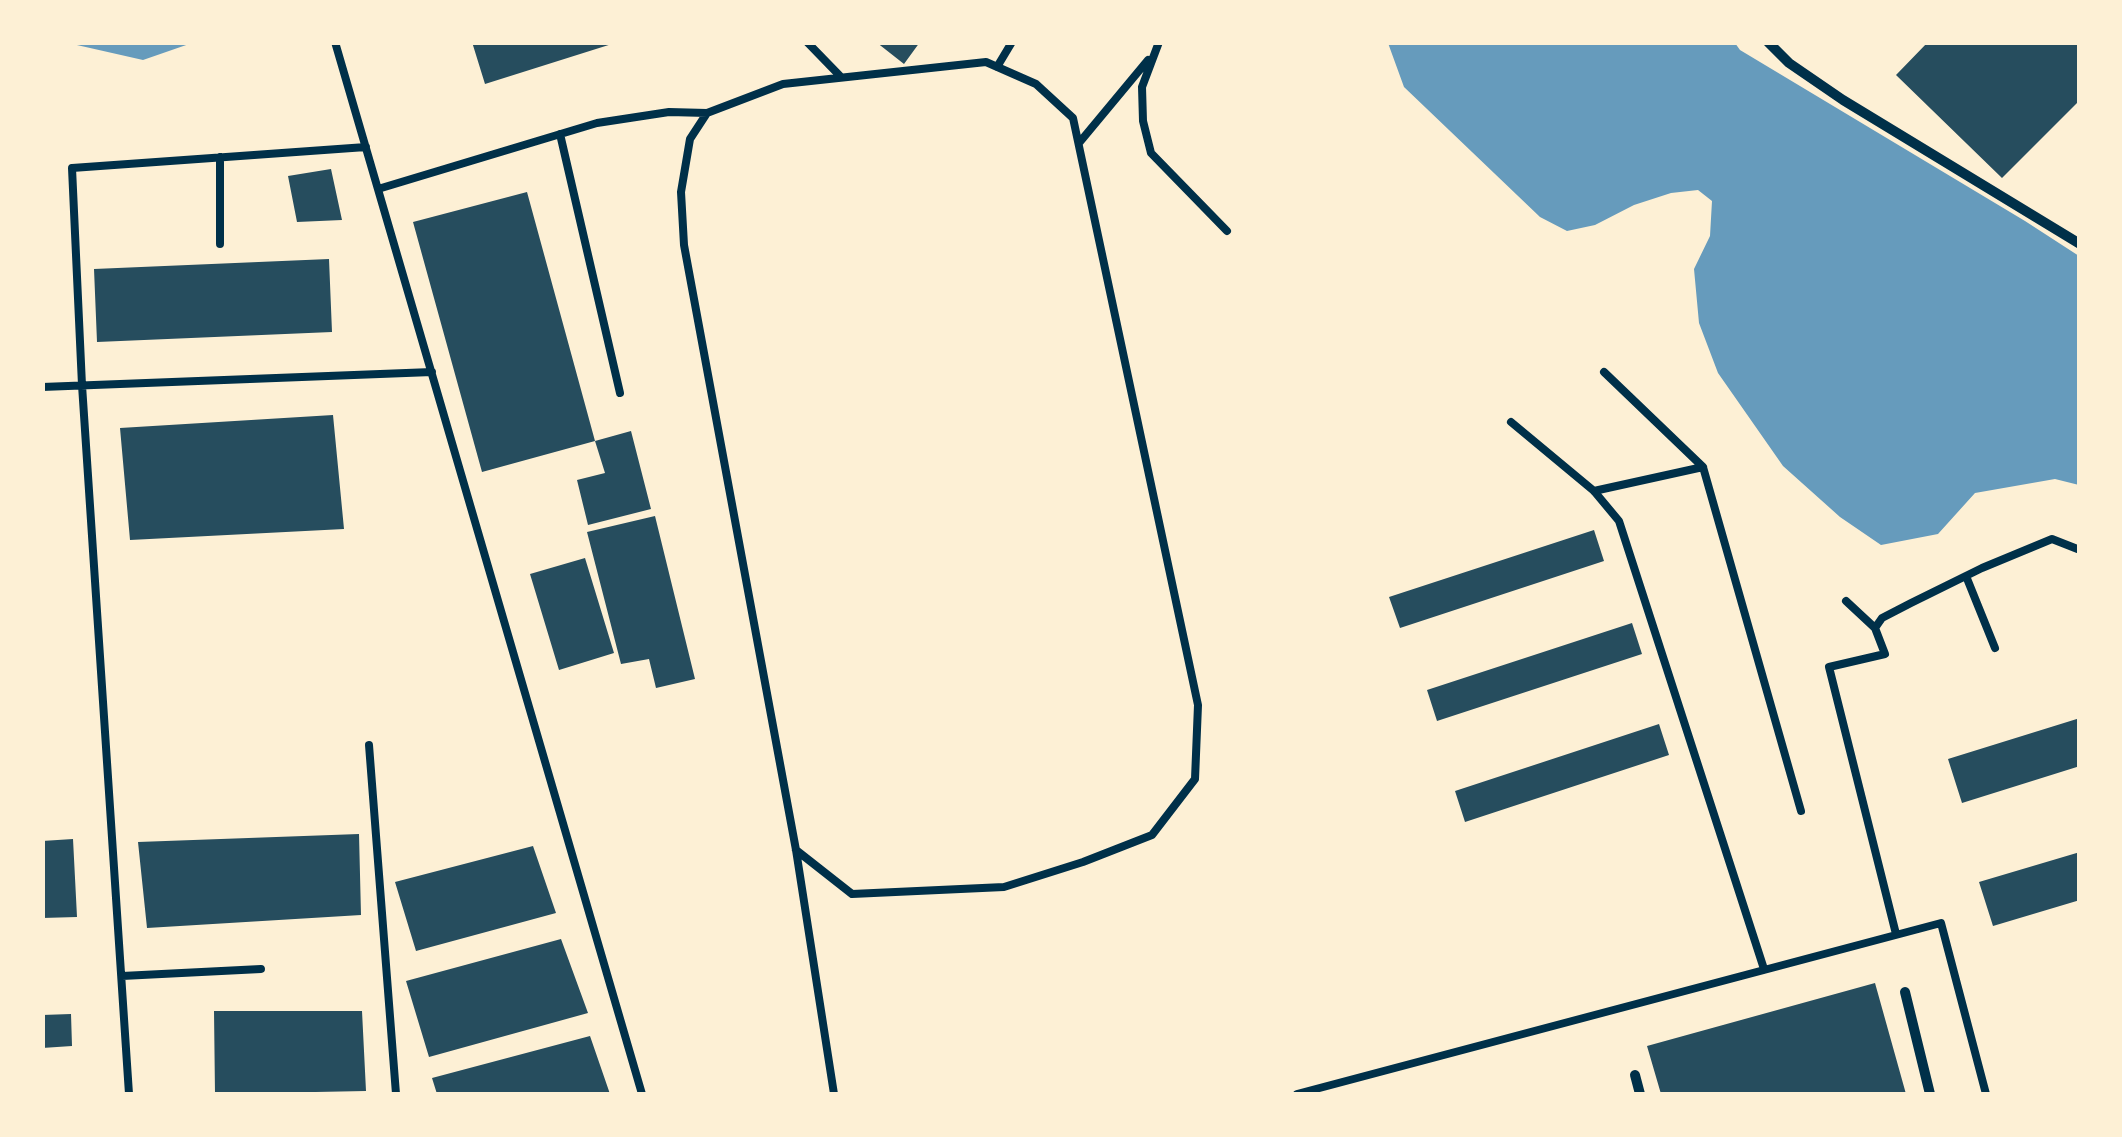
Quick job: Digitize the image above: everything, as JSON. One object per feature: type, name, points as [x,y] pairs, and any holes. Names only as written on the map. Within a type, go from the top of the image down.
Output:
[{"type":"street","points":[[1768,42],[1843,100],[2080,244]]},
{"type":"street","points":[[1906,992],[1930,1094]]},
{"type":"street","points":[[1635,1075],[1640,1094]]},
{"type":"lane","points":[[335,42],[642,1094]]},
{"type":"lane","points":[[806,42],[840,77]]},
{"type":"lane","points":[[997,67],[1012,42]]},
{"type":"lane","points":[[1158,42],[1142,87],[1143,121],[1151,153],[1227,230]]},
{"type":"lane","points":[[1079,143],[1151,57]]},
{"type":"lane","points":[[378,189],[597,123],[651,115],[708,113],[783,84],[986,62],[1036,84],[1073,118],[1198,704],[1195,779],[1152,835],[1004,888],[852,894],[796,850]]},
{"type":"lane","points":[[708,113],[690,140],[681,192],[684,245],[796,850],[834,1094]]},
{"type":"lane","points":[[560,134],[620,394]]},
{"type":"lane","points":[[130,1094],[82,386],[72,168],[366,148]]},
{"type":"lane","points":[[220,158],[220,244]]},
{"type":"lane","points":[[42,387],[432,372]]},
{"type":"lane","points":[[1604,372],[1702,467],[1801,811]]},
{"type":"lane","points":[[1511,422],[1594,491],[1620,520],[1764,969]]},
{"type":"lane","points":[[1594,491],[1702,467]]},
{"type":"lane","points":[[1874,628],[1882,618],[1966,576],[2052,539],[2080,550]]},
{"type":"lane","points":[[1966,576],[1995,648]]},
{"type":"lane","points":[[1846,601],[1874,628],[1885,654],[1829,667],[1896,934]]},
{"type":"lane","points":[[368,745],[396,1094]]},
{"type":"lane","points":[[1297,1094],[1942,923],[1986,1094]]},
{"type":"lane","points":[[122,976],[261,968]]},
{"type":"water","points":[[68,43],[192,43],[143,60]]},
{"type":"water","points":[[1388,43],[1735,43],[1740,50],[2025,221],[2079,256],[2079,485],[2055,479],[1975,493],[1938,534],[1881,545],[1840,517],[1783,466],[1718,373],[1699,323],[1694,269],[1710,236],[1712,201],[1698,190],[1671,193],[1634,205],[1595,225],[1567,231],[1540,217],[1404,87]]},
{"type":"building","points":[[472,42],[615,42],[615,43],[485,84]]},
{"type":"building","points":[[876,42],[920,42],[904,64]]},
{"type":"building","points":[[1928,42],[2080,42],[2080,100],[2002,178],[1896,75]]},
{"type":"building","points":[[331,169],[342,220],[297,222],[288,176]]},
{"type":"building","points":[[527,192],[595,441],[482,472],[413,222]]},
{"type":"building","points":[[329,259],[332,332],[97,342],[94,269]]},
{"type":"building","points":[[333,415],[344,529],[130,540],[120,428]]},
{"type":"building","points":[[631,431],[651,509],[588,525],[577,480],[605,473],[595,441]]},
{"type":"building","points":[[655,516],[695,679],[656,688],[649,659],[621,664],[587,532]]},
{"type":"building","points":[[1594,530],[1604,561],[1400,628],[1389,597]]},
{"type":"building","points":[[585,558],[614,653],[559,670],[530,574]]},
{"type":"building","points":[[1632,623],[1642,654],[1437,721],[1427,690]]},
{"type":"building","points":[[2080,718],[2080,766],[1962,803],[1948,759]]},
{"type":"building","points":[[1659,724],[1669,755],[1465,822],[1455,791]]},
{"type":"building","points":[[359,834],[361,915],[147,928],[138,842]]},
{"type":"building","points":[[73,839],[77,917],[42,918],[42,841]]},
{"type":"building","points":[[533,846],[556,913],[416,951],[395,882]]},
{"type":"building","points":[[2080,852],[2080,900],[1993,926],[1979,882]]},
{"type":"building","points":[[561,939],[588,1013],[429,1057],[406,981]]},
{"type":"building","points":[[1875,983],[1906,1094],[1661,1094],[1647,1046]]},
{"type":"building","points":[[214,1011],[362,1011],[366,1091],[215,1094]]},
{"type":"building","points":[[71,1014],[72,1046],[42,1048],[42,1015]]},
{"type":"building","points":[[590,1036],[610,1094],[437,1094],[432,1078]]}]
